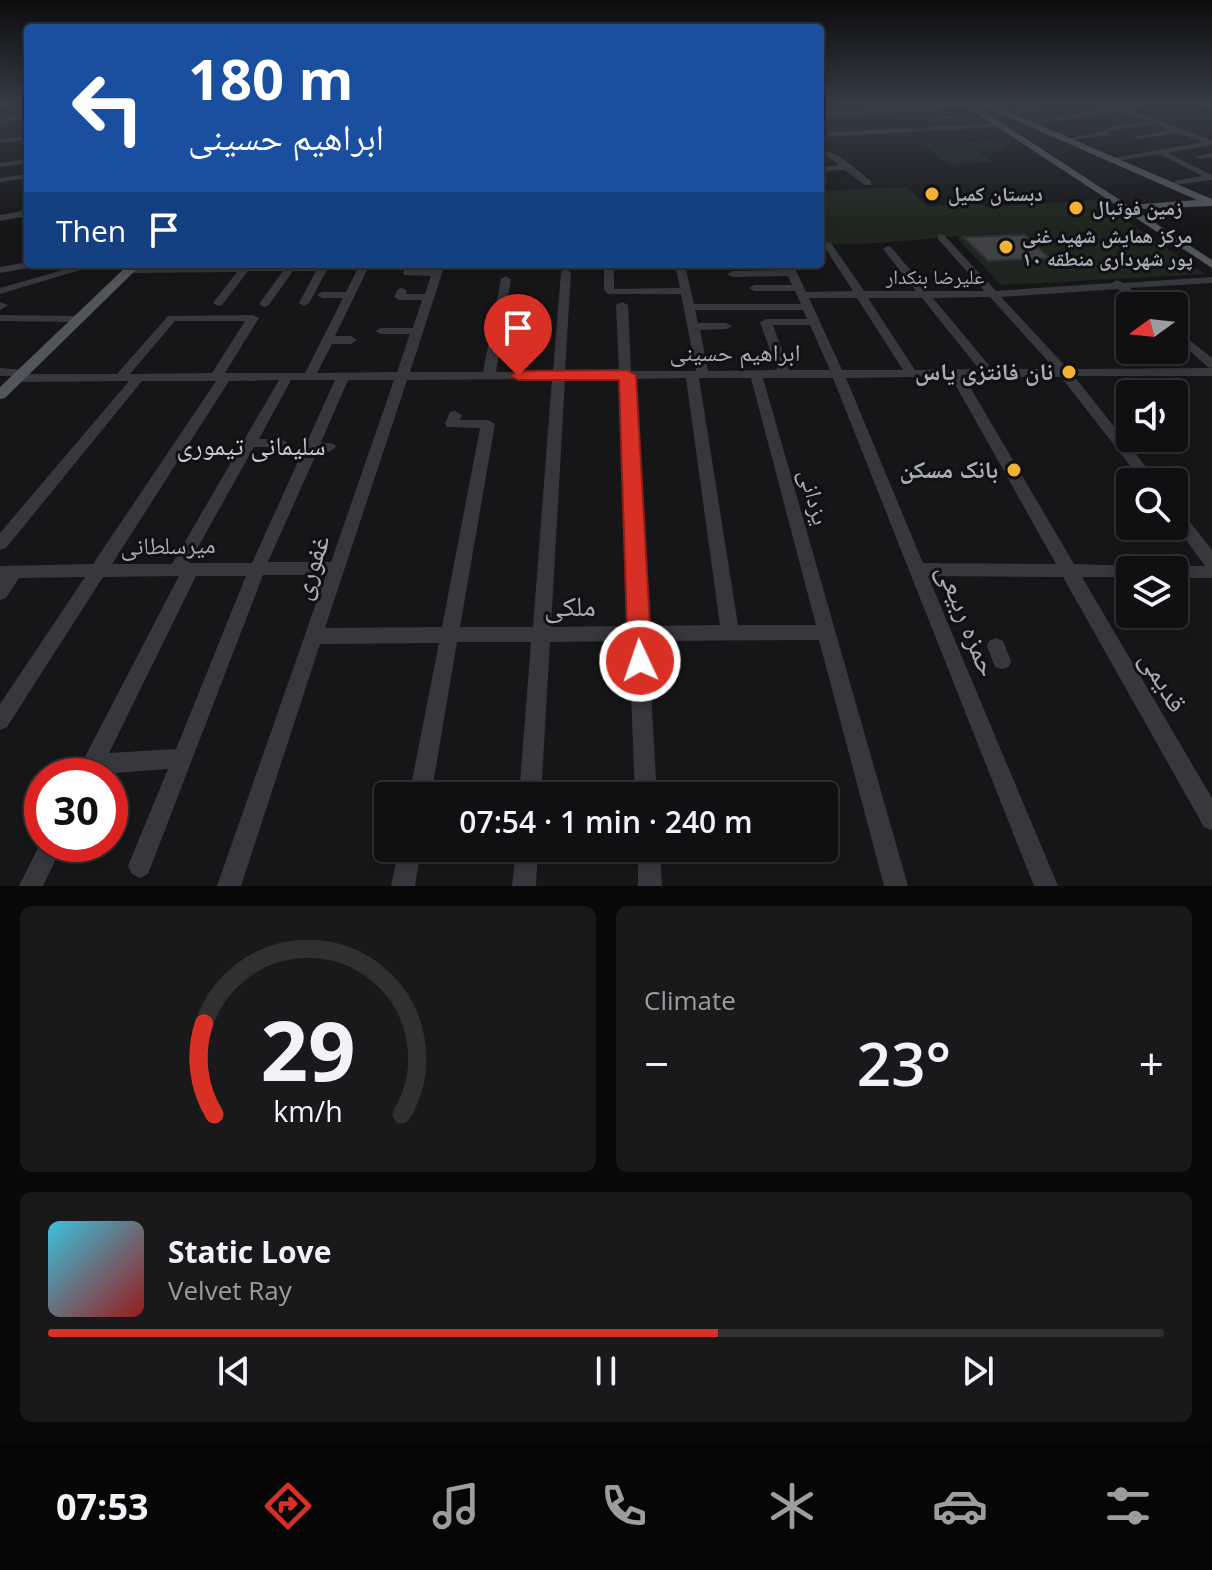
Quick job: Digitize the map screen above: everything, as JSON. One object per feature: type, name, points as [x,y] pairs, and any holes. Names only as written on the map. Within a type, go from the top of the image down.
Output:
[{"type":"main road","points":[[1031,146],[1212,265]]},
{"type":"main road","points":[[1048,146],[1212,253]]},
{"type":"main road","points":[[1087,146],[1210,202]]},
{"type":"main road","points":[[1090,146],[1178,183],[1210,202]]},
{"type":"main road","points":[[1143,207],[1210,202]]},
{"type":"main road","points":[[1161,219],[1169,211],[1210,202]]},
{"type":"main road","points":[[0,395],[133,268]]},
{"type":"street","points":[[1118,160],[1193,146]]},
{"type":"street","points":[[1161,152],[1211,177]]},
{"type":"street","points":[[828,153],[868,183]]},
{"type":"street","points":[[1199,157],[1212,155]]},
{"type":"street","points":[[3,168],[24,162]]},
{"type":"street","points":[[824,169],[847,167]]},
{"type":"street","points":[[3,168],[24,175]]},
{"type":"street","points":[[1178,183],[1211,177]]},
{"type":"street","points":[[0,218],[24,214]]},
{"type":"street","points":[[941,237],[1065,373],[1140,468]]},
{"type":"street","points":[[828,245],[912,374]]},
{"type":"street","points":[[888,249],[988,373]]},
{"type":"street","points":[[0,270],[24,266]]},
{"type":"street","points":[[0,291],[81,268]]},
{"type":"street","points":[[164,268],[212,268]]},
{"type":"street","points":[[218,303],[245,268]]},
{"type":"street","points":[[264,304],[290,268]]},
{"type":"street","points":[[304,303],[323,268]]},
{"type":"street","points":[[309,377],[363,268]]},
{"type":"street","points":[[409,268],[408,273],[439,268]]},
{"type":"street","name":"غفوری","points":[[229,886],[439,268]]},
{"type":"street","points":[[609,268],[609,290],[612,292],[686,291]]},
{"type":"street","points":[[682,268],[693,327],[730,633]]},
{"type":"street","points":[[182,284],[195,269]]},
{"type":"street","points":[[732,274],[790,269]]},
{"type":"street","name":"حمزه ربیعی","points":[[790,269],[838,374],[1046,886]]},
{"type":"street","points":[[489,376],[504,270]]},
{"type":"street","points":[[531,782],[566,272]]},
{"type":"street","name":"علیرضا بنکدار","points":[[803,296],[992,292],[1212,277]]},
{"type":"street","points":[[1117,284],[1127,292]]},
{"type":"street","points":[[754,288],[803,296]]},
{"type":"street","points":[[402,291],[399,297],[429,297]]},
{"type":"street","points":[[322,295],[349,295]]},
{"type":"street","points":[[689,307],[803,296]]},
{"type":"street","points":[[622,305],[645,782]]},
{"type":"street","points":[[1,310],[79,319]]},
{"type":"street","points":[[0,721],[220,377],[253,318],[172,318],[120,378]]},
{"type":"street","points":[[784,374],[766,322],[814,322]]},
{"type":"street","points":[[693,327],[726,326]]},
{"type":"street","points":[[381,331],[417,331]]},
{"type":"street","points":[[327,340],[351,340]]},
{"type":"street","points":[[1188,343],[1212,364]]},
{"type":"street","name":"ابراهیم حسینی","points":[[0,372],[20,376],[138,378],[1212,372]]},
{"type":"street","name":"قدیمی","points":[[955,373],[1212,819]]},
{"type":"street","name":"یزدانی","points":[[756,374],[896,886]]},
{"type":"street","points":[[95,758],[184,570],[249,443],[287,377]]},
{"type":"street","points":[[140,866],[257,569],[343,377]]},
{"type":"street","points":[[0,544],[138,378]]},
{"type":"street","points":[[423,782],[488,424],[452,425]]},
{"type":"street","points":[[249,443],[281,443]]},
{"type":"street","points":[[311,447],[329,447]]},
{"type":"street","points":[[1188,530],[1212,562]]},
{"type":"street","name":"میرسلطانی","points":[[8,572],[337,568]]},
{"type":"street","points":[[917,569],[1116,571]]},
{"type":"street","points":[[0,593],[8,572]]},
{"type":"street","points":[[1188,572],[1212,572]]},
{"type":"street","name":"ملکی","points":[[314,636],[826,632]]},
{"type":"street","points":[[128,765],[183,758]]},
{"type":"street","points":[[31,886],[43,862]]},
{"type":"street","points":[[403,886],[407,862]]},
{"type":"street","points":[[524,886],[526,862]]},
{"type":"street","points":[[649,862],[650,886]]},
{"type":"shaded area","points":[[926,146],[1002,146],[1006,149],[977,151],[993,162],[949,165]]},
{"type":"shaded area","points":[[906,187],[928,206],[980,203],[986,207],[1097,200],[1205,274],[1001,285],[956,237],[1001,233],[824,244],[824,191]]},
{"type":"building","name":"مرکز همایش شهید غنی پور شهرداری منطقه ۱۰","points":[[1025,235],[1049,258],[988,261],[963,237]]},
{"type":"place","name":"دبستان کمیل","points":[[932,194]]},
{"type":"place","name":"زمین فوتبال","points":[[1076,208]]},
{"type":"place","name":"مرکز همایش شهید غنی پور شهرداری منطقه ۱۰","points":[[1006,247]]},
{"type":"place","name":"نان فانتزی یاس","points":[[1069,372]]},
{"type":"place","name":"بانک مسکن","points":[[1014,470]]},
{"type":"district","name":"سلیمانی تیموری","points":[[251,446]]},
{"type":"route","points":[[518,376],[627,375],[640,661]]}]
